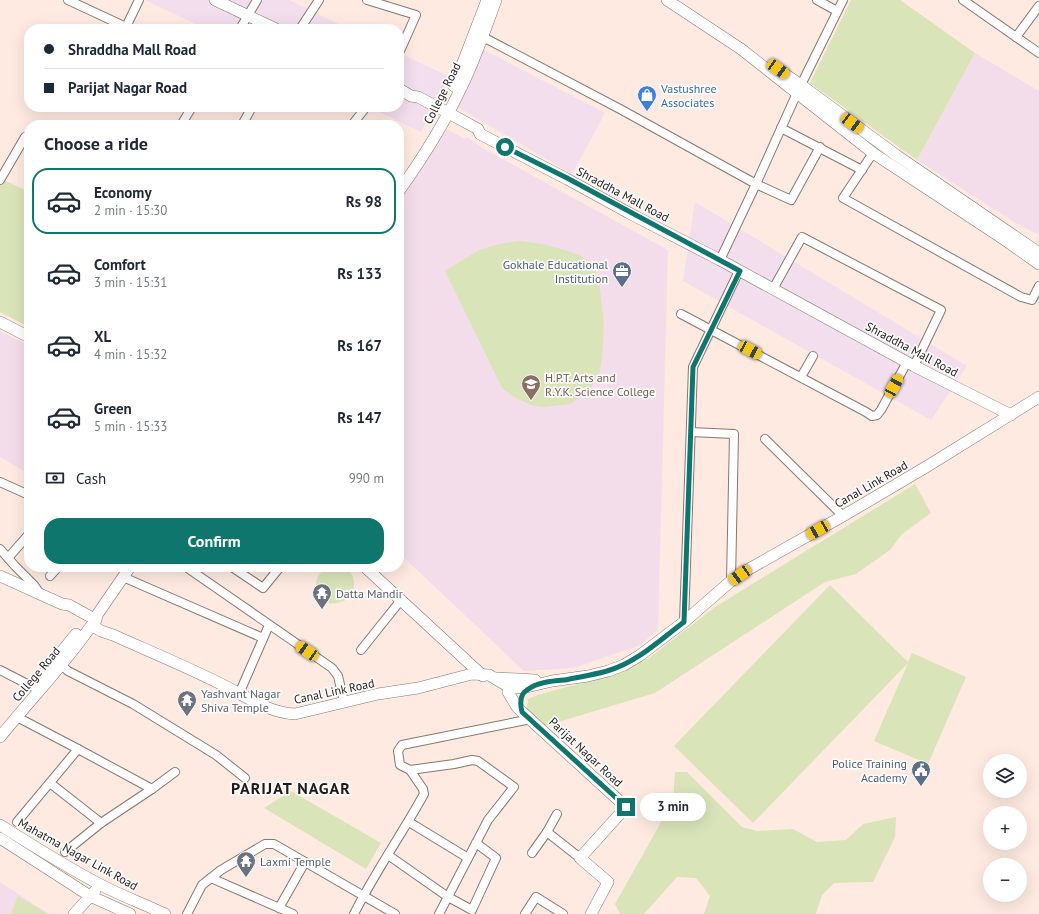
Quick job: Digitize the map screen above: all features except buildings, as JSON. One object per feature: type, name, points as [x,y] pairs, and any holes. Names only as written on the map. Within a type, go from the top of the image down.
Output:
[{"type":"street","points":[[68,0],[120,24]]},
{"type":"street","points":[[127,24],[139,0]]},
{"type":"street","points":[[215,0],[265,24]]},
{"type":"street","points":[[243,24],[257,0]]},
{"type":"street","points":[[303,24],[319,0]]},
{"type":"street","points":[[367,0],[416,15],[404,41]]},
{"type":"street","name":"College Road","points":[[404,184],[444,114],[453,88],[488,7],[496,0]]},
{"type":"street","points":[[667,0],[1039,253]]},
{"type":"street","points":[[677,0],[799,89],[873,153],[1039,264]]},
{"type":"street","points":[[817,0],[837,11]]},
{"type":"street","points":[[720,260],[799,89],[843,0]]},
{"type":"street","points":[[963,0],[1039,53]]},
{"type":"street","points":[[1016,37],[1039,6]]},
{"type":"street","name":"College Road","points":[[404,172],[461,89],[483,37],[488,7]]},
{"type":"street","points":[[483,37],[620,109],[756,184],[791,200],[820,147]]},
{"type":"street","name":"Shraddha Mall Road","points":[[404,92],[411,96],[416,103],[478,129],[480,134],[567,178],[629,213],[720,260],[911,364],[1011,415]]},
{"type":"street","points":[[356,120],[362,112]]},
{"type":"street","points":[[781,128],[862,170]]},
{"type":"street","points":[[0,180],[24,139]]},
{"type":"street","points":[[873,153],[843,198],[1021,297],[1032,300],[1039,286]]},
{"type":"street","points":[[681,314],[872,416],[877,415],[881,410],[911,364],[941,310],[802,236],[773,289]]},
{"type":"street","points":[[684,622],[693,367],[740,271]]},
{"type":"street","points":[[0,322],[24,334]]},
{"type":"street","points":[[801,377],[813,356]]},
{"type":"street","name":"Canal Link Road","points":[[0,576],[62,604],[69,605],[91,621],[101,631],[113,635],[227,687],[273,710],[285,713],[295,714],[378,694],[418,688],[472,674],[535,682],[588,676],[624,665],[639,656],[684,622],[732,581],[749,569],[843,516],[1039,398]]},
{"type":"street","points":[[690,432],[734,434],[732,581]]},
{"type":"street","points":[[765,439],[843,516]]},
{"type":"street","points":[[0,482],[24,493]]},
{"type":"street","points":[[8,558],[24,540]]},
{"type":"street","points":[[0,549],[34,585],[40,594]]},
{"type":"street","points":[[50,576],[54,572]]},
{"type":"street","points":[[124,572],[263,638]]},
{"type":"street","name":"College Road","points":[[0,726],[91,621],[124,572]]},
{"type":"street","points":[[193,572],[332,668],[338,676],[344,702]]},
{"type":"street","points":[[239,572],[263,588],[276,572]]},
{"type":"street","points":[[370,572],[471,665],[488,677],[509,688],[521,708],[531,719]]},
{"type":"street","points":[[361,650],[401,600]]},
{"type":"street","name":"College Road","points":[[0,737],[83,637],[91,621]]},
{"type":"street","points":[[239,694],[269,625]]},
{"type":"street","points":[[60,665],[68,671],[133,704],[216,755],[245,778]]},
{"type":"street","points":[[0,670],[33,687]]},
{"type":"street","points":[[521,708],[521,697],[523,693],[535,682]]},
{"type":"street","name":"Canal Link Road","points":[[509,688],[535,682]]},
{"type":"street","points":[[17,717],[152,789]]},
{"type":"street","points":[[354,914],[424,794],[423,789],[410,770],[400,765],[398,750],[402,745],[531,719]]},
{"type":"street","name":"Parijat Nagar Road","points":[[531,719],[626,807],[580,858]]},
{"type":"street","points":[[17,822],[78,749]]},
{"type":"street","points":[[410,770],[472,760],[478,761],[514,787],[488,820],[439,914]]},
{"type":"street","points":[[65,852],[101,823],[175,772]]},
{"type":"street","points":[[50,783],[101,823]]},
{"type":"street","points":[[532,853],[547,832],[557,814]]},
{"type":"street","points":[[409,822],[468,858]]},
{"type":"street","name":"Mahatma Nagar Link Road","points":[[0,825],[39,850],[100,884],[125,897],[165,914]]},
{"type":"street","points":[[547,832],[608,882],[591,914]]},
{"type":"street","name":"Mahatma Nagar Link Road","points":[[0,838],[90,896],[130,914]]},
{"type":"street","points":[[388,856],[448,897],[472,910],[496,858],[476,843]]},
{"type":"street","points":[[186,914],[202,885],[222,870],[265,844],[274,844],[396,914]]},
{"type":"street","points":[[279,908],[305,862]]},
{"type":"street","points":[[211,878],[293,914]]},
{"type":"street","points":[[74,914],[100,884]]},
{"type":"street","points":[[525,914],[536,897],[563,914]]},
{"type":"shaded area","points":[[145,0],[289,0],[339,24],[195,24]]},
{"type":"shaded area","points":[[484,50],[605,113],[572,174],[456,106]]},
{"type":"shaded area","points":[[975,53],[1039,91],[1039,235],[1014,222],[917,160]]},
{"type":"shaded area","points":[[404,55],[450,77],[421,132],[404,124],[404,120],[396,120],[379,112],[404,112]]},
{"type":"shaded area","name":"H.P.T. Arts and R.Y.K. Science College","points":[[447,129],[465,139],[467,137],[486,150],[668,250],[658,629],[641,645],[573,668],[524,671],[404,558],[404,194]]},
{"type":"shaded area","points":[[695,202],[967,366],[931,420],[683,281]]},
{"type":"shaded area","points":[[0,331],[24,343],[24,471],[0,457]]},
{"type":"shaded area","points":[[0,882],[49,914],[0,914]]},
{"type":"green space","points":[[851,0],[900,0],[975,53],[917,160],[810,83]]},
{"type":"green space","points":[[2,179],[24,190],[24,324],[0,312],[0,182]]},
{"type":"green space","points":[[521,241],[543,244],[579,255],[591,262],[599,280],[604,326],[600,371],[591,388],[571,404],[543,407],[531,405],[514,397],[502,388],[445,271],[479,250],[503,243]]},
{"type":"green space","points":[[915,484],[931,513],[902,534],[890,550],[856,574],[825,582],[655,693],[545,726],[527,709],[528,699],[588,681],[649,658],[715,607]]},
{"type":"green space","points":[[350,572],[354,587],[349,598],[331,604],[317,594],[316,581],[321,573]]},
{"type":"green space","points":[[830,585],[908,662],[912,653],[966,677],[928,764],[874,741],[908,663],[753,823],[674,746]]},
{"type":"green space","points":[[675,772],[687,772],[742,827],[757,831],[793,829],[817,842],[846,840],[863,824],[896,817],[895,837],[873,882],[834,883],[822,895],[816,914],[704,914],[710,896],[696,878],[677,877],[644,914],[620,914],[615,904],[673,801]]},
{"type":"green space","points":[[291,791],[381,843],[366,869],[264,808]]},
{"type":"green space","points":[[18,896],[48,914],[11,914]]},
{"type":"place","name":"Vastushree Associates","points":[[647,112]]},
{"type":"place","name":"Gokhale Educational Institution","points":[[622,288]]},
{"type":"place","name":"H.P.T. Arts and R.Y.K. Science College","points":[[531,401]]},
{"type":"place","name":"Datta Mandir","points":[[322,610]]},
{"type":"place","name":"Yashvant Nagar Shiva Temple","points":[[187,717]]},
{"type":"place","name":"Police Training Academy","points":[[921,787]]},
{"type":"place","name":"Laxmi Temple","points":[[246,878]]},
{"type":"district","name":"PARIJAT NAGAR","points":[[291,788]]},
{"type":"route","points":[[505,147],[567,178],[629,213],[740,271],[693,367],[684,622],[639,656],[624,665],[588,676],[552,681],[533,686],[523,693],[520,700],[522,712],[626,807]]}]
